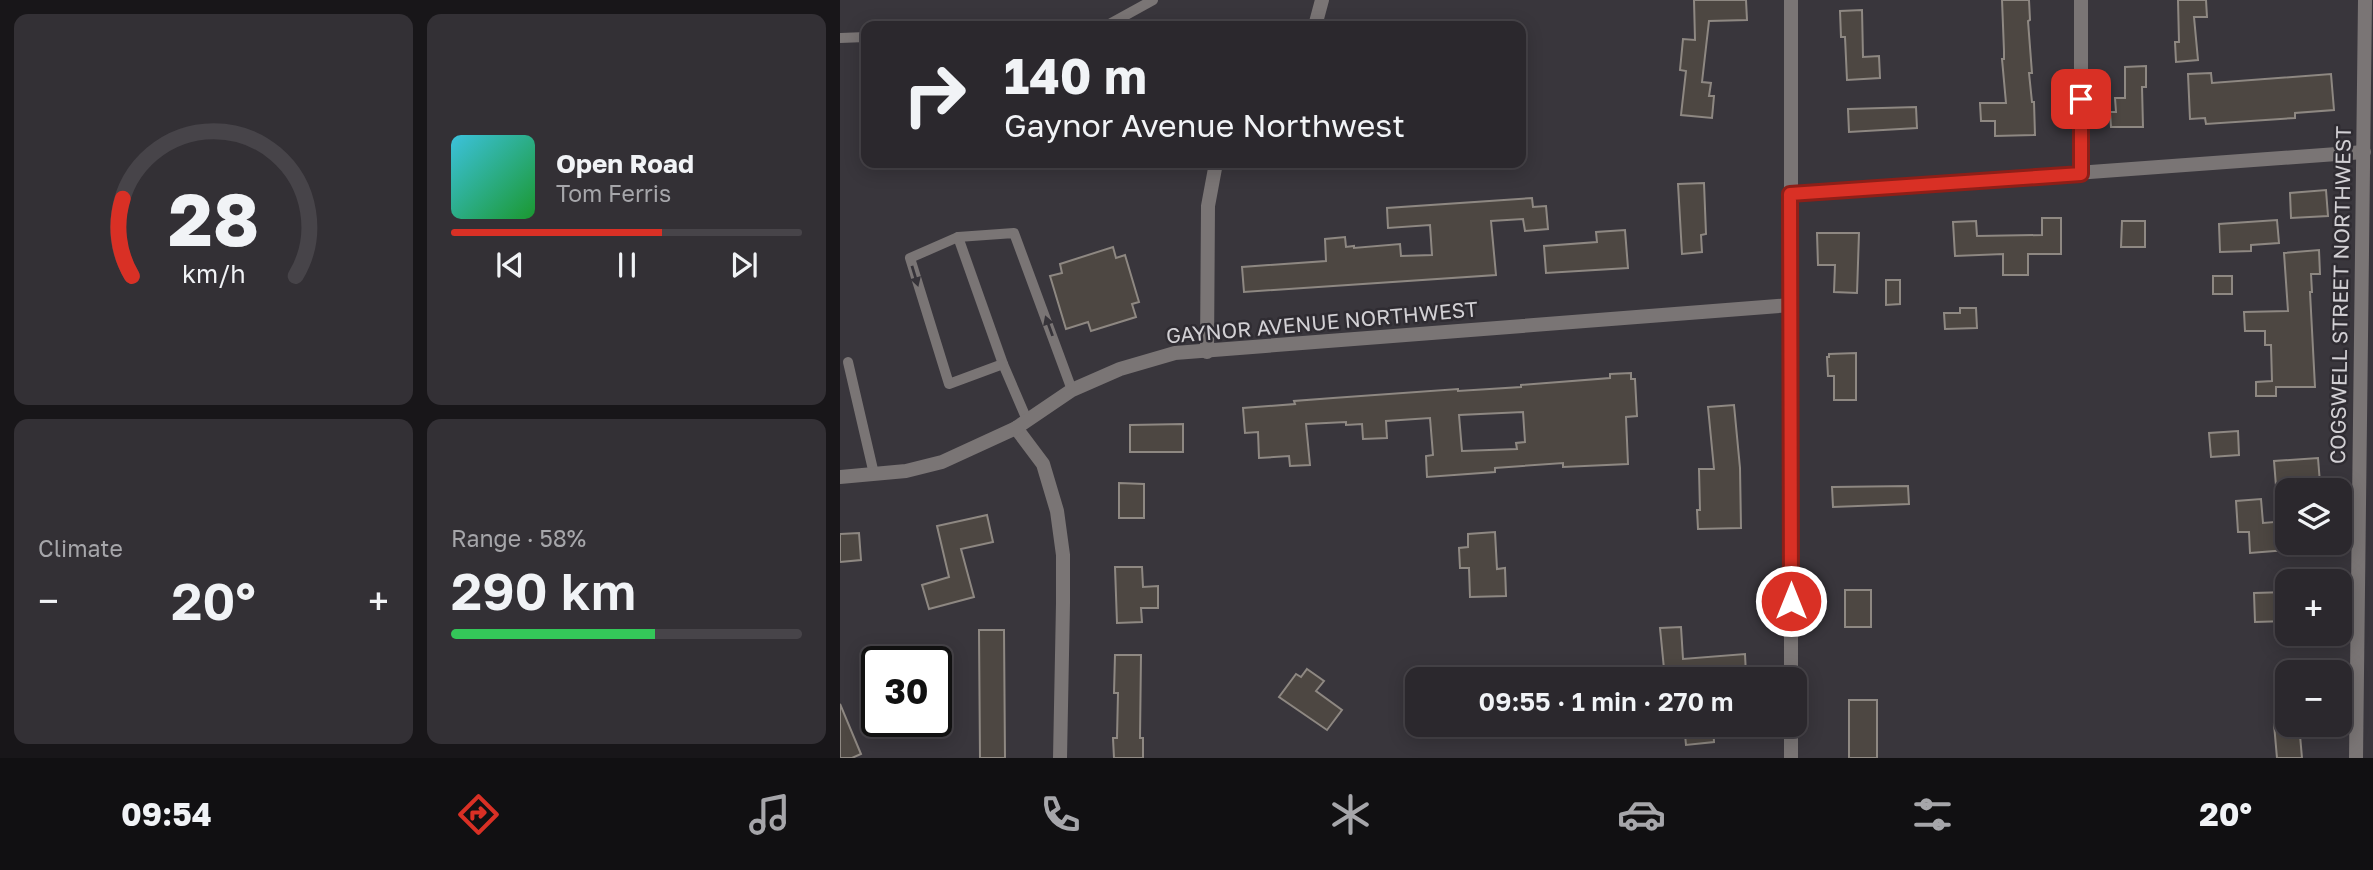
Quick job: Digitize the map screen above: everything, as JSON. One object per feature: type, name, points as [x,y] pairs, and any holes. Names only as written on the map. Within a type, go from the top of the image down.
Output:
[{"type":"street","points":[[1316,21],[1322,0]]},
{"type":"street","points":[[1791,0],[1791,667]]},
{"type":"street","points":[[2081,0],[2081,174]]},
{"type":"street","name":"COGSWELL STREET NORTHWEST","points":[[2356,758],[2365,0]]},
{"type":"street","points":[[1790,194],[2364,152]]},
{"type":"street","points":[[1207,352],[1208,206],[1215,168]]},
{"type":"street","name":"GAYNOR AVENUE NORTHWEST","points":[[840,477],[906,471],[942,462],[1022,424],[1072,390],[1120,369],[1175,353],[1791,304]]},
{"type":"street","points":[[1022,424],[1043,464],[1057,511],[1063,555],[1060,758]]},
{"type":"street","points":[[1791,737],[1791,758]]},
{"type":"lane","points":[[1115,21],[1153,0]]},
{"type":"lane","points":[[840,38],[861,37]]},
{"type":"lane","points":[[1003,364],[949,384],[909,258],[958,237],[1014,233],[1072,390]]},
{"type":"lane","points":[[958,237],[1022,424]]},
{"type":"lane","points":[[848,362],[874,474]]},
{"type":"building","points":[[1694,0],[1746,0],[1747,20],[1709,21],[1702,82],[1711,83],[1709,96],[1714,96],[1712,118],[1681,115],[1686,71],[1680,70],[1683,39],[1695,40]]},
{"type":"building","points":[[2002,0],[2029,0],[2032,73],[2029,73],[2034,102],[2035,135],[1995,136],[1995,121],[1981,121],[1980,103],[2006,103],[2002,59]]},
{"type":"building","points":[[2178,0],[2206,0],[2207,17],[2194,17],[2198,60],[2176,62],[2175,42],[2179,42]]},
{"type":"building","points":[[1862,10],[1863,57],[1879,56],[1880,78],[1847,80],[1845,37],[1841,37],[1840,11]]},
{"type":"building","points":[[2146,66],[2146,87],[2142,87],[2143,127],[2111,127],[2110,112],[2116,112],[2115,98],[2125,98],[2125,67]]},
{"type":"building","points":[[2211,73],[2212,83],[2331,74],[2334,110],[2295,113],[2295,118],[2206,124],[2205,118],[2190,119],[2188,74]]},
{"type":"building","points":[[1916,107],[1917,128],[1849,132],[1848,109]]},
{"type":"building","points":[[1704,183],[1706,234],[1701,235],[1702,252],[1682,254],[1678,184]]},
{"type":"building","points":[[2326,190],[2328,216],[2291,218],[2290,193]]},
{"type":"building","points":[[1532,198],[1533,207],[1546,206],[1548,229],[1525,231],[1523,219],[1491,221],[1496,275],[1244,292],[1242,267],[1326,261],[1325,239],[1345,237],[1346,247],[1354,248],[1400,244],[1401,256],[1432,255],[1430,225],[1388,228],[1387,208]]},
{"type":"building","points":[[2042,218],[2061,218],[2061,254],[2028,254],[2028,275],[2003,275],[2003,254],[1955,256],[1953,222],[1976,221],[1977,236],[2042,235]]},
{"type":"building","points":[[2277,220],[2279,243],[2251,245],[2251,251],[2220,252],[2219,224]]},
{"type":"building","points":[[2122,221],[2145,221],[2145,247],[2121,247]]},
{"type":"building","points":[[1625,230],[1628,268],[1546,273],[1544,246],[1597,242],[1596,232]]},
{"type":"building","points":[[1817,233],[1859,233],[1857,293],[1834,292],[1835,265],[1818,265]]},
{"type":"building","points":[[1113,247],[1116,258],[1125,255],[1139,302],[1132,304],[1136,317],[1091,331],[1088,322],[1066,329],[1050,276],[1062,273],[1060,264]]},
{"type":"building","points":[[2319,250],[2320,274],[2311,274],[2310,292],[2315,387],[2276,387],[2276,396],[2256,396],[2256,382],[2272,381],[2271,345],[2265,345],[2265,331],[2245,331],[2244,312],[2288,311],[2284,253]]},
{"type":"building","points":[[2213,276],[2232,276],[2232,294],[2213,294]]},
{"type":"building","points":[[1886,280],[1900,280],[1900,304],[1886,305]]},
{"type":"building","points":[[1960,308],[1976,308],[1977,328],[1945,329],[1944,313],[1960,313]]},
{"type":"building","points":[[1856,353],[1856,400],[1834,400],[1834,376],[1828,376],[1827,357],[1829,354]]},
{"type":"building","points":[[1631,373],[1631,379],[1635,379],[1637,416],[1626,417],[1628,464],[1563,467],[1563,463],[1427,477],[1426,456],[1433,455],[1430,418],[1386,421],[1387,438],[1363,439],[1362,424],[1306,424],[1310,465],[1290,466],[1289,456],[1259,458],[1258,432],[1245,433],[1243,408],[1333,398],[1521,387],[1610,378],[1610,374]],"holes":[[[1523,412],[1525,442],[1516,443],[1517,449],[1462,451],[1459,415]]]},
{"type":"building","points":[[1734,405],[1740,468],[1741,528],[1698,529],[1699,469],[1714,469],[1708,407]]},
{"type":"building","points":[[1183,424],[1183,452],[1130,452],[1130,425]]},
{"type":"building","points":[[2238,431],[2239,455],[2211,457],[2209,433]]},
{"type":"building","points":[[2318,458],[2320,478],[2275,478],[2274,461]]},
{"type":"building","points":[[1119,483],[1144,484],[1144,518],[1119,518]]},
{"type":"building","points":[[1908,486],[1909,504],[1833,507],[1832,487]]},
{"type":"building","points":[[2261,499],[2263,523],[2275,522],[2275,551],[2250,553],[2249,532],[2238,532],[2236,501]]},
{"type":"building","points":[[987,515],[993,542],[961,549],[974,597],[929,609],[922,585],[949,577],[937,526]]},
{"type":"building","points":[[1495,532],[1497,569],[1505,568],[1506,596],[1470,597],[1469,568],[1460,568],[1459,548],[1468,547],[1468,534]]},
{"type":"building","points":[[859,533],[861,560],[840,562],[840,534]]},
{"type":"building","points":[[1115,567],[1142,567],[1143,587],[1158,586],[1158,608],[1141,608],[1142,622],[1117,623]]},
{"type":"building","points":[[1845,590],[1871,590],[1871,627],[1845,627]]},
{"type":"building","points":[[2275,592],[2275,621],[2255,622],[2254,593]]},
{"type":"building","points":[[1681,627],[1683,659],[1745,654],[1746,667],[1664,667],[1660,628]]},
{"type":"building","points":[[979,630],[1004,630],[1005,758],[980,758]]},
{"type":"building","points":[[1115,655],[1141,655],[1140,738],[1143,738],[1143,758],[1114,758],[1113,738],[1117,738],[1118,693],[1114,693]]},
{"type":"building","points":[[1307,669],[1324,681],[1316,691],[1342,710],[1327,730],[1279,697],[1296,674],[1301,677]]},
{"type":"building","points":[[1849,700],[1877,700],[1877,758],[1849,758]]},
{"type":"building","points":[[840,704],[861,754],[852,758],[840,758]]},
{"type":"building","points":[[1685,737],[1714,737],[1714,742],[1686,745]]},
{"type":"building","points":[[2275,737],[2300,737],[2302,758],[2277,758]]},
{"type":"route","points":[[1791,601],[1790,194],[2081,174],[2081,99]]}]
